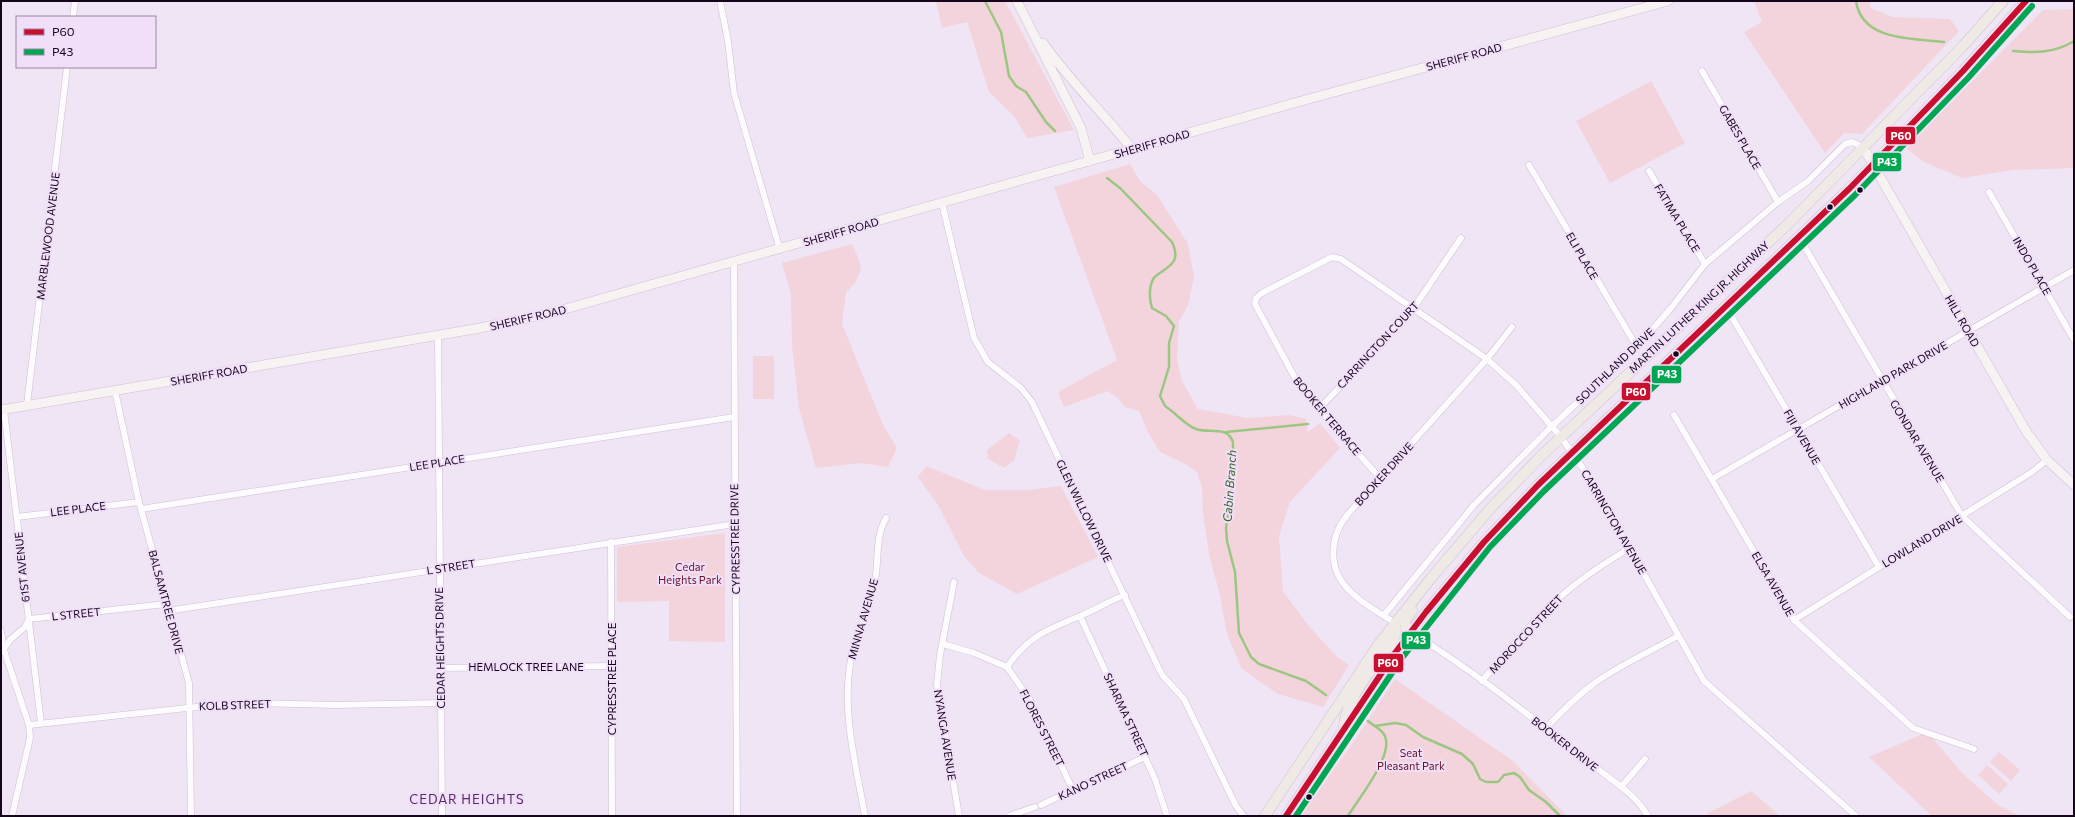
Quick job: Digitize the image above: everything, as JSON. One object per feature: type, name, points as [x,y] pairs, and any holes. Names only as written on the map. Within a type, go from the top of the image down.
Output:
[{"type":"main road","points":[[1017,1],[1032,28],[1081,128],[1090,161]]},
{"type":"main road","name":"SHERIFF ROAD","points":[[2,410],[438,335],[551,314],[1132,149],[1668,1]]},
{"type":"main road","name":"MARTIN LUTHER KING JR. HIGHWAY","points":[[1265,816],[1359,672],[1395,623],[1490,509],[1561,437],[1790,222],[1963,46],[2004,1]]},
{"type":"main road","name":"MARTIN LUTHER KING JR. HIGHWAY","points":[[1286,816],[1410,632],[1484,542],[1572,453],[1799,237],[1873,164],[1963,71],[2026,1]]},
{"type":"main road","points":[[1032,28],[1068,77],[1103,113],[1132,149]]},
{"type":"main road","name":"HILL ROAD","points":[[1863,147],[2026,431],[2047,460],[2074,485]]},
{"type":"main road","points":[[1410,632],[1406,629],[1405,621],[1448,566],[1455,555],[1455,550]]},
{"type":"main road","points":[[1344,728],[1344,717],[1350,704],[1394,639],[1396,631],[1395,623]]},
{"type":"street","points":[[73,16],[75,1]]},
{"type":"street","points":[[720,1],[728,41],[734,93],[780,250]]},
{"type":"street","name":"MARBLEWOOD AVENUE","points":[[27,405],[67,68]]},
{"type":"street","name":"GABES PLACE","points":[[1702,71],[1778,202]]},
{"type":"street","name":"SOUTHLAND DRIVE","points":[[1384,615],[1474,505],[1552,426],[1637,348],[1671,308],[1705,264],[1778,202],[1808,181],[1845,144],[1852,142],[1863,147]]},
{"type":"street","name":"ELI PLACE","points":[[1529,165],[1637,348]]},
{"type":"street","name":"FATIMA PLACE","points":[[1648,171],[1705,264]]},
{"type":"street","name":"INDO PLACE","points":[[1989,192],[2074,340]]},
{"type":"street","name":"GLEN WILLOW DRIVE","points":[[942,203],[971,326],[979,348],[988,362],[1021,388],[1032,402],[1163,676],[1184,699],[1236,806],[1244,816]]},
{"type":"street","name":"GONDAR AVENUE","points":[[1799,237],[1962,516],[2070,617]]},
{"type":"street","name":"CARRINGTON COURT","points":[[1319,409],[1414,309],[1461,238]]},
{"type":"street","name":"BOOKER TERRACE","points":[[1341,259],[1330,258],[1262,293],[1255,299],[1257,309],[1295,378],[1319,409],[1380,478]]},
{"type":"street","name":"CARRINGTON AVENUE","points":[[1341,259],[1487,359],[1516,384],[1561,437],[1593,483],[1704,681],[1856,816]]},
{"type":"street","name":"CYPRESSTREE DRIVE","points":[[734,262],[738,816]]},
{"type":"street","name":"HIGHLAND PARK DRIVE","points":[[1712,479],[2074,270]]},
{"type":"street","name":"FIJI AVENUE","points":[[1726,307],[1879,567]]},
{"type":"street","name":"BOOKER DRIVE","points":[[1395,623],[1359,599],[1343,584],[1334,565],[1334,538],[1341,523],[1487,359],[1512,327]]},
{"type":"street","name":"CEDAR HEIGHTS DRIVE","points":[[438,335],[442,816]]},
{"type":"street","name":"BALSAMTREE DRIVE","points":[[115,391],[138,502],[189,683],[191,816]]},
{"type":"street","name":"61ST AVENUE","points":[[2,410],[17,517],[41,723]]},
{"type":"street","name":"ELSA AVENUE","points":[[1674,415],[1794,620],[1913,728],[1974,749]]},
{"type":"street","name":"LEE PLACE","points":[[141,509],[734,417]]},
{"type":"street","name":"LOWLAND DRIVE","points":[[1794,620],[2038,469],[2047,460]]},
{"type":"street","name":"LEE PLACE","points":[[17,517],[138,502]]},
{"type":"street","name":"MINNA AVENUE","points":[[865,816],[850,725],[848,702],[849,675],[851,658],[875,580],[880,532],[886,518]]},
{"type":"street","name":"L STREET","points":[[29,619],[167,608],[735,524]]},
{"type":"street","name":"CYPRESSTREE PLACE","points":[[611,542],[612,816]]},
{"type":"street","name":"MOROCCO STREET","points":[[1482,681],[1531,626],[1566,592],[1604,564],[1630,548]]},
{"type":"street","name":"NYANGA AVENUE","points":[[954,582],[938,671],[937,690],[958,816]]},
{"type":"street","points":[[943,644],[974,652],[1007,667],[1020,648],[1029,641],[1057,625],[1125,595]]},
{"type":"street","name":"SHARMA STREET","points":[[1080,616],[1159,789],[1167,816]]},
{"type":"street","points":[[2,650],[10,640],[25,627],[29,619]]},
{"type":"street","points":[[1,630],[2,650],[29,725],[30,738],[12,816]]},
{"type":"street","name":"BOOKER DRIVE","points":[[1410,632],[1482,681],[1546,728],[1621,787],[1640,805],[1648,816]]},
{"type":"street","points":[[1546,728],[1576,698],[1597,681],[1626,663],[1678,636]]},
{"type":"street","name":"HEMLOCK TREE LANE","points":[[441,668],[612,666]]},
{"type":"street","name":"FLORES STREET","points":[[1007,667],[1030,700],[1073,790]]},
{"type":"street","name":"KOLB STREET","points":[[29,725],[190,707],[253,704],[441,704]]},
{"type":"street","name":"KANO STREET","points":[[1009,816],[1038,806],[1145,758]]},
{"type":"street","points":[[1621,787],[1645,759]]},
{"type":"green space","points":[[936,1],[1005,1],[1074,130],[1027,138],[1014,116],[989,92],[967,22],[942,28]]},
{"type":"green space","points":[[1754,1],[1869,1],[1871,8],[1893,17],[1950,19],[1959,31],[1862,134],[1844,133],[1825,153],[1744,32],[1762,22]]},
{"type":"green space","points":[[2074,9],[2074,168],[2013,170],[1962,178],[1922,161],[1906,148],[2043,10]]},
{"type":"green space","points":[[1651,81],[1685,143],[1610,183],[1576,121]]},
{"type":"green space","points":[[1130,164],[1140,181],[1157,195],[1188,244],[1194,277],[1188,305],[1179,322],[1177,359],[1182,381],[1198,409],[1248,418],[1289,415],[1306,419],[1308,432],[1320,423],[1340,448],[1290,502],[1279,536],[1283,591],[1307,624],[1337,657],[1349,665],[1323,707],[1278,694],[1242,669],[1227,634],[1219,591],[1210,559],[1203,514],[1202,488],[1197,472],[1183,463],[1160,452],[1148,432],[1139,411],[1125,407],[1117,397],[1107,391],[1064,407],[1058,392],[1117,360],[1054,187]]},
{"type":"green space","points":[[852,244],[859,260],[861,270],[855,283],[846,292],[842,324],[883,425],[897,448],[888,467],[861,463],[816,468],[799,408],[792,345],[791,294],[782,263]]},
{"type":"green space","points":[[753,356],[774,356],[774,399],[753,399]]},
{"type":"green space","points":[[1009,433],[1020,441],[1014,460],[1004,468],[988,459],[987,450]]},
{"type":"green space","points":[[926,466],[985,490],[1027,490],[1061,486],[1098,557],[1017,594],[979,573],[964,556],[938,505],[918,477]]},
{"type":"green space","name":"Cedar Heights Park","points":[[725,533],[725,642],[669,641],[669,601],[617,602],[617,547]]},
{"type":"green space","name":"Seat Pleasant Park","points":[[1395,679],[1513,761],[1567,816],[1301,816],[1352,744]]},
{"type":"green space","points":[[1927,732],[1962,773],[1998,805],[2020,816],[1932,816],[1869,757]]},
{"type":"green space","points":[[1999,752],[2020,770],[2011,781],[1990,762]]},
{"type":"green space","points":[[1987,765],[2008,784],[1999,794],[1978,775]]},
{"type":"green space","points":[[1751,791],[1780,816],[1707,816],[1708,813]]},
{"type":"waterway","name":"Cabin Branch","points":[[985,1],[1001,32],[1009,76],[1016,86],[1026,92],[1046,122],[1055,131]]},
{"type":"waterway","points":[[1856,1],[1860,14],[1868,24],[1879,31],[1905,38],[1944,42]]},
{"type":"waterway","points":[[2013,51],[2029,52],[2052,50],[2074,41]]},
{"type":"waterway","name":"Cabin Branch","points":[[1107,178],[1120,188],[1172,242],[1175,249],[1175,259],[1154,278],[1150,290],[1152,308],[1166,316],[1174,326],[1169,343],[1169,367],[1160,396],[1165,406],[1188,425],[1196,429],[1222,432],[1227,434],[1233,442],[1233,478],[1226,528],[1227,541],[1235,572],[1239,633],[1251,657],[1259,664],[1306,681],[1326,695]]},
{"type":"waterway","points":[[1226,432],[1308,424]]},
{"type":"waterway","name":"Cabin Branch","points":[[1348,816],[1375,775],[1385,751],[1386,741],[1383,733],[1368,721]]},
{"type":"waterway","points":[[1375,726],[1395,723],[1406,725],[1423,737],[1462,754],[1473,764],[1480,779],[1486,782],[1498,782],[1504,775],[1514,773],[1520,777],[1529,790],[1546,802],[1560,816]]},
{"type":"transit line","name":"P60","points":[[1286,816],[1395,653],[1426,612],[1484,542],[1538,485],[1849,189],[1963,71],[2026,1]]},
{"type":"transit line","name":"P43","points":[[1296,816],[1402,658],[1490,547],[1544,491],[1855,195],[1969,77],[2032,6]]},
{"type":"district","name":"CEDAR HEIGHTS","points":[[467,799]]}]
